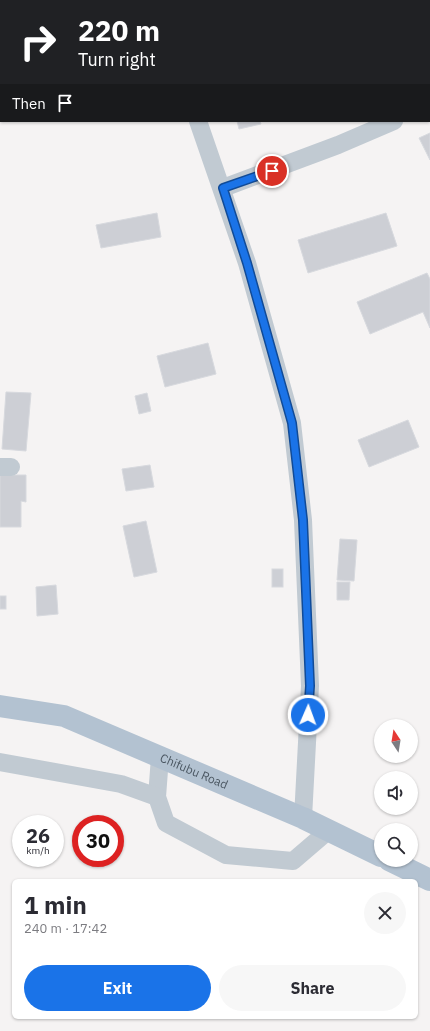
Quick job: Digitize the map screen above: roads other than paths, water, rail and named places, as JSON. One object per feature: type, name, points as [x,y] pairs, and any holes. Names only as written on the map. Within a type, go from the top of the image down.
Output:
[{"type":"main road","name":"Chifubu Road","points":[[0,706],[64,716],[303,818],[374,853]]},
{"type":"main road","points":[[403,867],[430,880]]},
{"type":"street","points":[[198,122],[223,188],[247,263],[292,423],[303,520],[310,686],[303,818]]},
{"type":"street","points":[[223,188],[331,148],[392,122]]},
{"type":"street","points":[[160,757],[157,797],[166,823],[226,855],[293,861],[328,831]]},
{"type":"street","points":[[0,762],[121,784],[157,797]]}]
